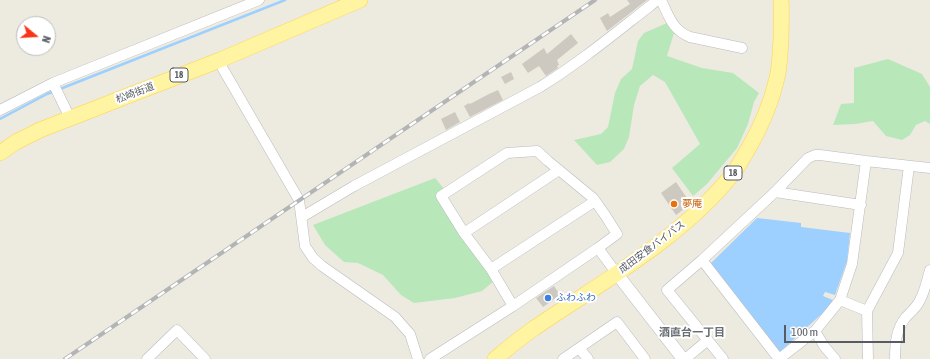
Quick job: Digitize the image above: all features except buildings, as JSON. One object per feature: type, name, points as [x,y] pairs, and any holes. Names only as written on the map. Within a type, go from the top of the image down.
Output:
[{"type":"main road","name":"松崎街道","points":[[0,153],[16,142],[40,130],[220,60],[360,0]]},
{"type":"main road","name":"成田安食バイパス","points":[[495,359],[531,330],[617,274],[677,230],[706,203],[731,176],[756,135],[771,98],[777,78],[782,9],[780,0]]},
{"type":"street","points":[[0,110],[54,84],[259,0]]},
{"type":"street","points":[[302,217],[315,208],[555,78],[657,0]]},
{"type":"street","points":[[661,0],[674,26],[682,34],[742,48]]},
{"type":"street","points":[[220,60],[227,76],[299,200],[305,246],[312,258],[396,317],[410,334],[418,359]]},
{"type":"street","points":[[54,84],[70,118]]},
{"type":"street","points":[[430,359],[513,306],[617,234],[606,215],[593,198],[538,151],[508,153],[441,196],[464,232],[491,269],[513,306]]},
{"type":"street","points":[[723,359],[667,290],[702,260],[775,192],[810,156],[820,155],[930,168]]},
{"type":"street","points":[[702,260],[779,359],[814,331],[840,300],[852,264],[866,161]]},
{"type":"street","points":[[868,359],[867,311],[898,253],[909,166]]},
{"type":"street","points":[[464,232],[559,170]]},
{"type":"street","points":[[775,192],[861,205]]},
{"type":"street","points":[[491,269],[595,201]]},
{"type":"street","points":[[598,248],[684,359],[708,340]]},
{"type":"street","points":[[895,359],[895,345],[899,330],[920,300],[930,270]]},
{"type":"street","points":[[840,300],[867,311]]},
{"type":"street","points":[[562,359],[617,322],[645,359]]},
{"type":"street","points":[[148,359],[177,330],[205,359]]},
{"type":"street","points":[[814,331],[835,359]]},
{"type":"street","points":[[579,348],[588,359]]},
{"type":"green space","points":[[667,23],[674,33],[667,56],[702,68],[733,73],[759,93],[754,102],[748,124],[737,148],[707,184],[693,196],[672,168],[700,144],[665,82],[653,75],[640,86],[634,105],[629,137],[624,149],[610,162],[597,165],[574,140],[601,134],[608,127],[615,93],[621,79],[632,69],[638,41],[644,33]]},
{"type":"green space","points":[[888,59],[922,74],[930,87],[930,124],[925,121],[916,125],[910,135],[902,140],[886,136],[873,121],[833,125],[841,104],[854,103],[854,68]]},
{"type":"green space","points":[[435,178],[445,190],[435,195],[494,281],[482,291],[455,298],[414,303],[401,295],[383,275],[358,263],[344,262],[325,245],[313,225]]},
{"type":"water","points":[[757,218],[801,223],[801,227],[850,233],[847,261],[835,295],[825,292],[823,296],[833,300],[826,310],[780,352],[711,263]]},
{"type":"waterway","points":[[60,89],[285,0]]},
{"type":"waterway","points":[[0,119],[55,91]]},
{"type":"railway","points":[[65,359],[595,0]]},
{"type":"place","name":"夢庵","points":[[674,204]]},
{"type":"place","name":"ふわふわ","points":[[548,298]]},
{"type":"district","name":"酒直台一丁目","points":[[692,333]]}]
